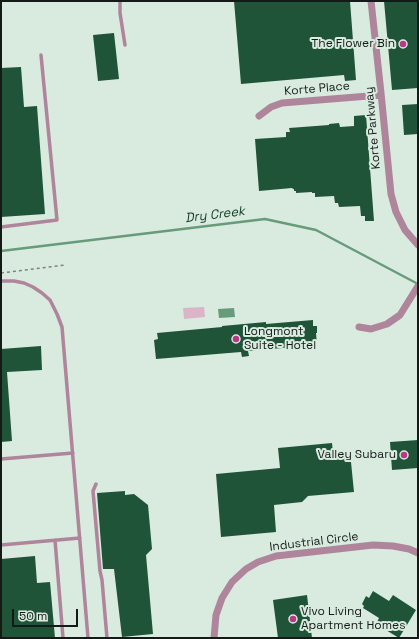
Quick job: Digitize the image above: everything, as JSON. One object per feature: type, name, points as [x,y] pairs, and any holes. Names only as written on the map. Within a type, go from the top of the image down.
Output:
[{"type":"street","name":"Korte Parkway","points":[[371,1],[391,194],[396,212],[405,230],[418,245]]},
{"type":"street","name":"Korte Place","points":[[259,116],[271,107],[282,103],[381,95]]},
{"type":"street","points":[[359,327],[372,330],[387,324],[400,315],[418,286]]},
{"type":"street","name":"Industrial Circle","points":[[214,638],[216,615],[222,598],[232,582],[246,569],[258,562],[276,556],[373,545],[393,546],[418,553]]},
{"type":"lane","points":[[120,1],[120,13],[125,45]]},
{"type":"lane","points":[[1,227],[57,220],[41,55]]},
{"type":"lane","points":[[1,281],[24,283],[42,292],[50,300],[62,327],[88,638]]},
{"type":"lane","points":[[1,459],[73,453]]},
{"type":"lane","points":[[96,484],[93,491],[107,638]]},
{"type":"lane","points":[[1,545],[80,538]]},
{"type":"lane","points":[[55,540],[63,638]]},
{"type":"path","points":[[1,273],[64,265]]},
{"type":"shaded area","points":[[204,307],[205,317],[184,319],[183,308]]},
{"type":"shaded area","points":[[234,308],[235,317],[219,318],[218,309]]},
{"type":"building","points":[[234,1],[350,1],[356,80],[345,81],[344,75],[241,84]]},
{"type":"building","name":"The Flower Bin","points":[[384,1],[418,1],[418,88],[392,90]]},
{"type":"building","points":[[114,33],[119,79],[98,81],[93,35]]},
{"type":"building","points":[[21,67],[24,107],[37,106],[45,214],[1,217],[1,68]]},
{"type":"building","points":[[418,104],[418,134],[404,135],[402,105]]},
{"type":"building","points":[[366,115],[374,221],[365,221],[365,216],[361,216],[360,206],[339,207],[338,203],[335,203],[334,196],[315,197],[315,193],[296,193],[296,191],[292,188],[259,191],[255,139],[286,137],[286,132],[290,132],[289,128],[339,123],[340,127],[354,126],[354,116]]},
{"type":"building","name":"Longmont Suite - Hotel","points":[[313,320],[313,326],[317,326],[317,345],[248,351],[249,356],[242,357],[241,352],[156,359],[154,340],[158,339],[157,333],[266,322],[266,324]]},
{"type":"building","points":[[41,346],[42,370],[7,372],[12,441],[1,442],[1,349]]},
{"type":"building","name":"Valley Subaru","points":[[418,440],[418,468],[392,470],[390,442]]},
{"type":"building","points":[[332,443],[333,453],[350,452],[354,492],[308,496],[302,502],[274,505],[276,532],[221,537],[216,474],[280,468],[278,448]]},
{"type":"building","points":[[125,491],[125,495],[134,494],[148,505],[152,549],[146,555],[153,634],[122,637],[114,569],[103,569],[97,493]]},
{"type":"building","points":[[35,556],[37,583],[50,582],[55,638],[1,638],[1,559]]},
{"type":"building","points":[[373,591],[389,601],[393,595],[416,610],[399,638],[376,624],[379,618],[363,608],[364,606],[362,604],[366,596],[369,598]]},
{"type":"building","name":"Vivo Living Apartment Homes","points":[[307,595],[312,638],[278,638],[273,600]]},
{"type":"waterway","name":"Dry Creek","points":[[1,251],[265,219],[316,230],[418,284]]},
{"type":"place","name":"The Flower Bin","points":[[403,44]]},
{"type":"place","name":"Longmont Suite - Hotel","points":[[236,339]]},
{"type":"place","name":"Valley Subaru","points":[[404,455]]},
{"type":"place","name":"Vivo Living Apartment Homes","points":[[293,619]]}]
